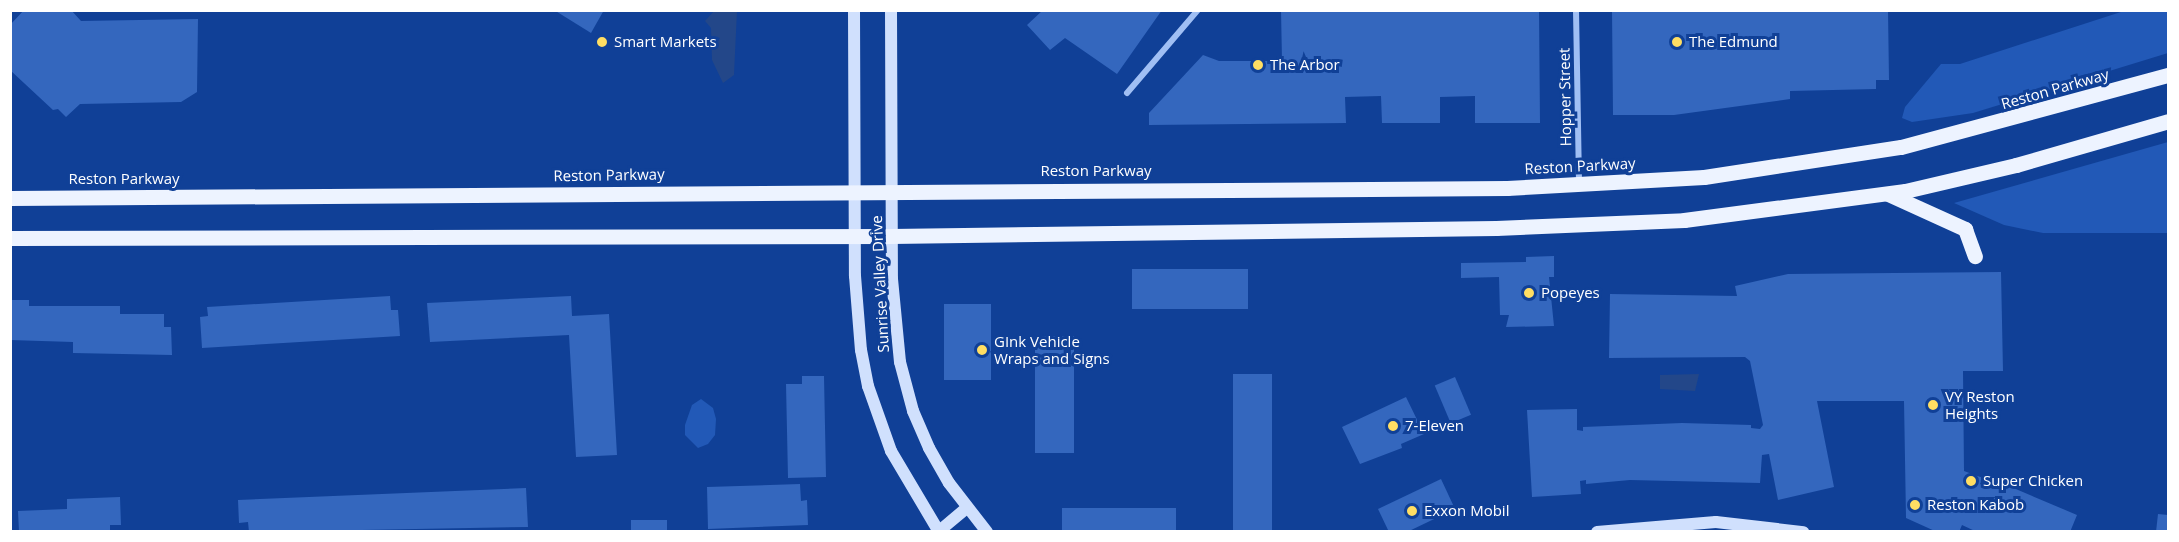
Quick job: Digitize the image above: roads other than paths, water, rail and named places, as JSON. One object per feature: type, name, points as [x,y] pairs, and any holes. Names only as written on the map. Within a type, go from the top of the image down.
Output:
[{"type":"main road","name":"Sunrise Valley Drive","points":[[854,10],[855,235],[859,339],[868,386],[894,457],[939,531]]},
{"type":"main road","name":"Sunrise Valley Drive","points":[[891,10],[891,236],[896,335],[908,396],[929,448],[967,508],[987,531]]},
{"type":"main road","name":"Reston Parkway","points":[[10,198],[891,190],[1507,188],[1704,177],[1901,147],[2169,75]]},
{"type":"main road","points":[[10,238],[891,236],[1605,224],[1769,211],[1888,194],[2016,165],[2169,121]]},
{"type":"main road","points":[[1888,194],[1965,229],[1975,256]]},
{"type":"main road","points":[[939,531],[967,508]]},
{"type":"main road","points":[[1597,531],[1716,522],[1803,531]]},
{"type":"street","points":[[1127,93],[1198,10]]},
{"type":"street","name":"Hopper Street","points":[[1576,10],[1579,184]]},
{"type":"place","name":"Smart Markets","points":[[602,42]]},
{"type":"place","name":"The Edmund","points":[[1677,42]]},
{"type":"place","name":"The Arbor","points":[[1258,65]]},
{"type":"place","name":"Popeyes","points":[[1529,293]]},
{"type":"place","name":"GInk Vehicle Wraps and Signs","points":[[982,350]]},
{"type":"place","name":"VY Reston Heights","points":[[1933,405]]},
{"type":"place","name":"7-Eleven","points":[[1393,426]]},
{"type":"place","name":"Super Chicken","points":[[1971,481]]},
{"type":"place","name":"Reston Kabob","points":[[1915,505]]},
{"type":"place","name":"Exxon Mobil","points":[[1412,511]]}]
